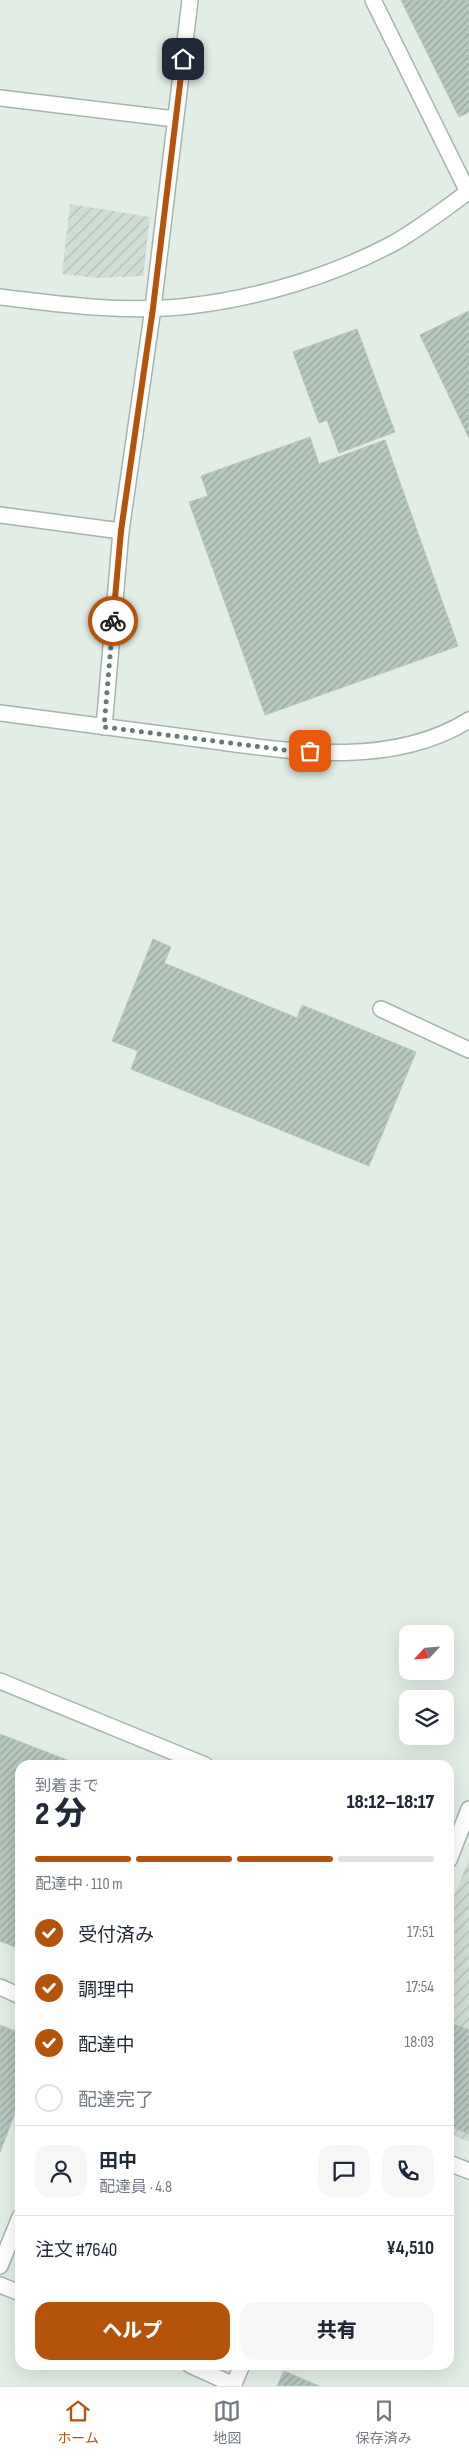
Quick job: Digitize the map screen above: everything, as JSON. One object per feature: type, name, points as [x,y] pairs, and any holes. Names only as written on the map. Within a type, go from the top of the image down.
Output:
[{"type":"street","points":[[104,727],[121,531],[153,308],[190,0]]},
{"type":"street","points":[[0,297],[89,306],[153,308],[189,306],[258,293],[310,279],[394,243],[468,191],[373,0]]},
{"type":"street","points":[[0,98],[175,118]]},
{"type":"street","points":[[0,515],[121,531]]},
{"type":"street","points":[[0,713],[293,751],[378,751],[427,741],[469,720]]},
{"type":"street","points":[[381,1010],[469,1050]]},
{"type":"street","points":[[0,1681],[191,1760]]},
{"type":"street","points":[[454,1847],[469,1809]]},
{"type":"street","points":[[0,1987],[15,1994]]},
{"type":"street","points":[[454,2165],[469,2171]]},
{"type":"street","points":[[0,2266],[15,2229]]},
{"type":"street","points":[[0,2285],[15,2292]]},
{"type":"street","points":[[201,2370],[233,2385],[240,2370]]},
{"type":"shaded area","points":[[70,204],[150,217],[143,276],[98,278],[62,274]]},
{"type":"shaded area","points":[[469,1859],[469,2142],[454,2136],[454,1896]]},
{"type":"building","points":[[401,0],[469,0],[469,112],[459,117]]},
{"type":"building","points":[[469,311],[469,438],[420,335]]},
{"type":"building","points":[[357,329],[395,432],[339,453],[327,420],[319,423],[293,352]]},
{"type":"building","points":[[310,437],[319,464],[385,440],[458,646],[265,715],[189,502],[208,496],[201,476]]},
{"type":"building","points":[[153,939],[171,947],[164,963],[297,1018],[302,1005],[416,1052],[369,1166],[131,1069],[138,1051],[112,1041]]},
{"type":"building","points":[[0,1734],[67,1760],[15,1760],[15,1947],[0,1941]]},
{"type":"building","points":[[454,2024],[469,2030],[469,2134],[454,2128]]},
{"type":"building","points":[[0,2025],[15,2031],[15,2113],[0,2152]]},
{"type":"building","points":[[284,2371],[319,2386],[277,2386]]},
{"type":"way so far","points":[[113,621],[104,727],[293,751],[310,751]]},
{"type":"route","points":[[113,621],[121,531],[153,308],[183,59]]}]
